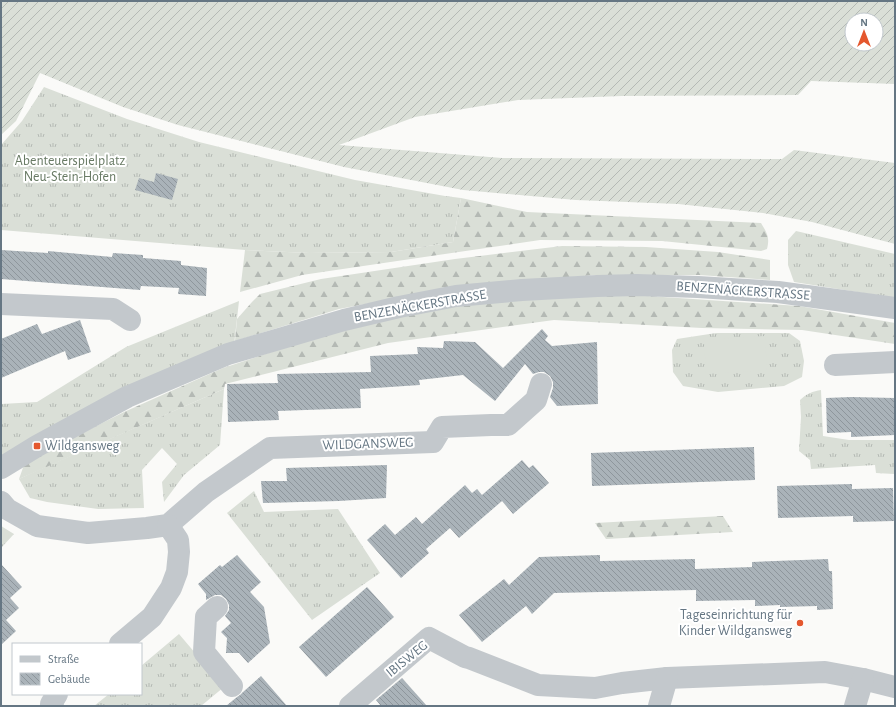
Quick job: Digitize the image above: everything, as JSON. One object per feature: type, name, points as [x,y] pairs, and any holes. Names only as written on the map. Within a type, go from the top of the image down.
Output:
[{"type":"street","name":"BENZENÄCKERSTRASSE","points":[[1,468],[37,446],[128,397],[228,354],[344,320],[456,296],[522,290],[637,285],[778,292],[895,308]]},
{"type":"street","points":[[1,304],[113,309],[130,320]]},
{"type":"street","points":[[835,365],[895,362]]},
{"type":"street","name":"WILDGANSWEG","points":[[168,525],[206,492],[270,448],[409,450],[433,442],[442,426],[508,425],[536,400],[541,384]]},
{"type":"street","points":[[1,502],[7,509],[37,526],[80,532],[88,533],[168,525],[178,540],[179,552],[177,572],[171,588],[152,617],[121,643]]},
{"type":"street","points":[[217,606],[206,618],[204,652],[232,686]]},
{"type":"street","name":"IBISWEG","points":[[350,706],[429,638],[465,657],[538,685],[595,688],[622,683],[667,678]]},
{"type":"street","points":[[659,706],[667,678],[825,672],[895,687]]},
{"type":"street","points":[[856,706],[863,679]]},
{"type":"street","points":[[53,706],[51,704],[56,695]]},
{"type":"green space","points":[[1,1],[895,1],[895,84],[811,81],[798,95],[622,96],[518,100],[415,117],[339,145],[502,158],[782,159],[794,150],[895,163],[895,244],[812,222],[763,213],[678,204],[576,200],[463,190],[344,167],[178,125],[123,107],[40,73],[16,121],[1,135]]},
{"type":"green space","name":"Abenteuerspielplatz Neu-Stein-Hofen","points":[[44,87],[127,119],[199,142],[355,180],[461,198],[453,242],[391,252],[309,253],[245,250],[1,230],[1,145],[22,121]]},
{"type":"green space","points":[[461,198],[527,212],[761,223],[767,235],[768,245],[767,249],[761,251],[662,241],[540,240],[302,275],[240,292],[245,250],[309,253],[391,252],[453,242]]},
{"type":"green space","points":[[796,231],[895,254],[895,298],[794,282],[788,265],[788,240]]},
{"type":"green space","points":[[562,246],[646,247],[718,252],[770,260],[770,280],[699,275],[595,275],[455,287],[339,309],[235,341],[237,319],[260,294],[321,279],[455,259]]},
{"type":"green space","points":[[554,295],[648,296],[799,306],[895,323],[895,344],[802,330],[702,328],[554,320],[388,343],[225,384],[224,389],[19,479],[25,462],[124,412],[223,368],[311,339],[454,302]]},
{"type":"green space","points":[[239,301],[234,345],[1,459],[1,404],[37,402],[126,347]]},
{"type":"green space","points":[[716,333],[789,333],[800,341],[804,361],[802,377],[784,386],[718,392],[683,386],[673,372],[672,350],[677,339]]},
{"type":"green space","points":[[765,336],[767,370],[706,374],[704,340]]},
{"type":"green space","points":[[224,389],[220,445],[184,475],[164,502],[162,482],[177,464],[162,448],[142,470],[144,508],[98,509],[47,502],[30,498],[19,479],[36,471]]},
{"type":"green space","points":[[821,390],[823,436],[849,440],[895,440],[895,474],[876,473],[875,465],[811,469],[810,460],[799,451],[801,417],[800,400],[810,393]]},
{"type":"green space","points":[[254,491],[264,512],[338,509],[380,573],[312,620],[227,513]]},
{"type":"green space","points":[[723,516],[733,532],[606,539],[595,523]]},
{"type":"green space","points":[[1,526],[14,534],[1,548]]},
{"type":"green space","points":[[179,634],[224,687],[201,706],[94,706],[108,695],[142,695],[142,665]]},
{"type":"building","points":[[156,173],[178,179],[172,200],[135,190],[139,178],[154,182]]},
{"type":"building","points":[[1,250],[48,253],[48,251],[112,257],[113,253],[143,255],[143,258],[181,261],[181,265],[207,268],[206,296],[178,294],[179,288],[141,286],[140,290],[1,279]]},
{"type":"building","points":[[80,320],[91,352],[68,360],[65,351],[1,378],[1,339],[37,324],[42,334]]},
{"type":"building","points":[[542,329],[548,336],[545,340],[552,346],[597,342],[598,404],[557,406],[550,397],[553,382],[550,376],[544,372],[533,374],[525,364],[495,401],[463,375],[419,380],[420,385],[360,389],[361,408],[278,411],[279,420],[228,422],[227,384],[278,383],[277,374],[371,372],[370,356],[418,354],[417,347],[443,348],[444,341],[475,342],[503,368]]},
{"type":"building","points":[[826,398],[895,398],[895,435],[851,437],[851,432],[827,433]]},
{"type":"building","points":[[754,447],[755,480],[592,486],[591,453]]},
{"type":"building","points":[[522,460],[529,468],[533,465],[549,483],[513,514],[502,501],[459,538],[450,528],[426,549],[429,553],[401,578],[367,540],[385,524],[395,535],[416,517],[422,524],[465,485],[472,493],[477,489],[482,495]]},
{"type":"building","points":[[387,465],[386,498],[263,503],[261,481],[287,481],[286,468]]},
{"type":"building","points":[[852,484],[852,489],[893,488],[894,521],[853,522],[853,516],[778,518],[777,486]]},
{"type":"building","points":[[237,555],[261,582],[250,592],[264,607],[270,643],[248,663],[239,653],[226,653],[227,638],[221,632],[231,623],[225,616],[229,610],[229,605],[226,599],[221,595],[215,595],[206,600],[206,594],[198,584],[220,565],[222,567]]},
{"type":"building","points":[[600,555],[600,561],[695,559],[695,569],[752,567],[752,562],[828,559],[829,571],[832,571],[833,609],[817,610],[817,606],[755,606],[755,600],[696,601],[696,590],[554,593],[532,614],[526,606],[482,642],[459,615],[504,579],[509,585],[539,557]]},
{"type":"building","points":[[1,564],[22,587],[10,598],[19,608],[6,620],[16,631],[1,645]]},
{"type":"building","points":[[367,587],[394,617],[326,677],[299,647]]},
{"type":"building","points":[[261,676],[287,706],[226,706],[240,695]]},
{"type":"building","points":[[402,678],[427,706],[381,706],[376,700]]},
{"type":"place","name":"Wildgansweg","points":[[37,446]]},
{"type":"place","name":"Tageseinrichtung für Kinder Wildgansweg","points":[[800,623]]}]
